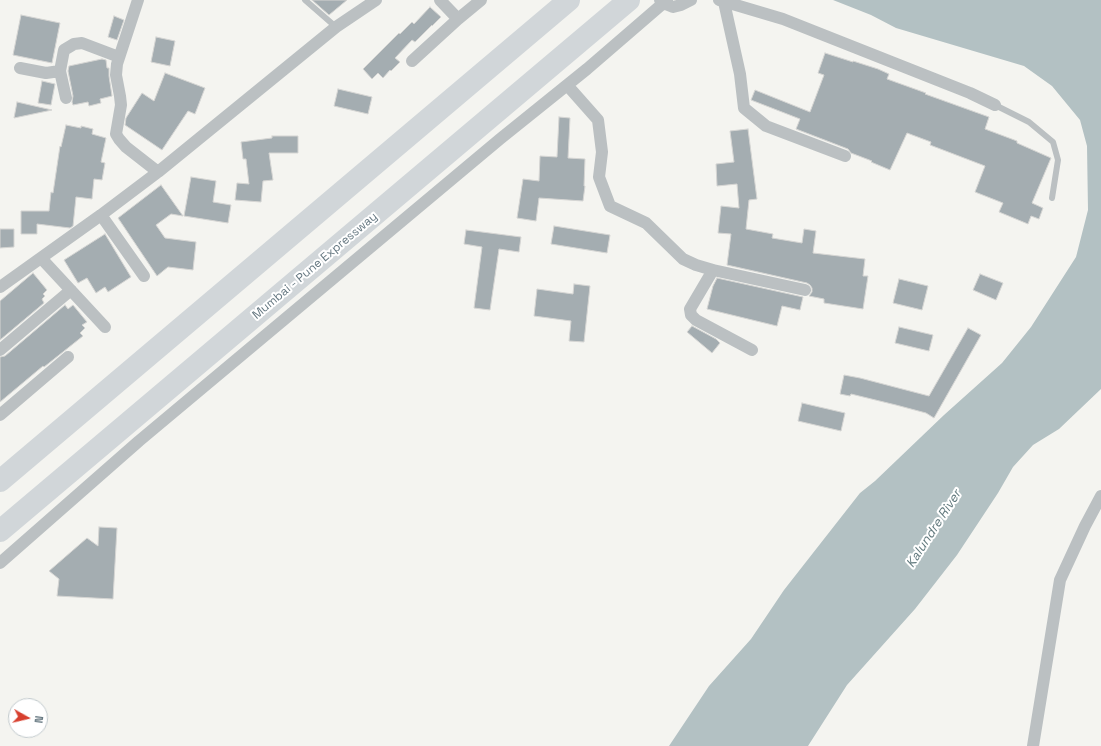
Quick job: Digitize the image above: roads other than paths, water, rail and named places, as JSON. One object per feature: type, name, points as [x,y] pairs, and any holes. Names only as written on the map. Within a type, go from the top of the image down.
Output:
[{"type":"highway","points":[[0,481],[569,0]]},
{"type":"highway","name":"Mumbai - Pune Expressway","points":[[0,532],[629,0]]},
{"type":"street","points":[[138,0],[117,64],[116,75],[121,105],[116,134],[126,147],[158,172]]},
{"type":"street","points":[[0,287],[101,215],[158,172],[336,27],[376,0]]},
{"type":"street","points":[[440,0],[458,19]]},
{"type":"street","points":[[412,61],[481,0]]},
{"type":"street","points":[[0,563],[145,436],[500,139],[567,85],[663,1],[673,7],[690,0]]},
{"type":"street","points":[[721,1],[783,19],[970,93],[995,105]]},
{"type":"street","points":[[721,1],[740,74],[744,108],[766,126],[845,156]]},
{"type":"street","points":[[66,98],[60,71],[64,50],[74,44],[82,42],[119,57]]},
{"type":"street","points":[[20,68],[46,73],[60,71]]},
{"type":"street","points":[[567,85],[598,120],[602,152],[599,177],[610,206],[646,223],[683,259],[696,265],[804,290]]},
{"type":"street","points":[[101,215],[144,276]]},
{"type":"street","points":[[41,258],[105,327]]},
{"type":"street","points":[[713,270],[690,309],[691,315],[696,320],[752,350]]},
{"type":"street","points":[[0,350],[71,290]]},
{"type":"street","points":[[0,416],[68,357]]},
{"type":"street","points":[[1033,746],[1060,580],[1085,526],[1101,496]]},
{"type":"lane","points":[[305,0],[336,27]]},
{"type":"lane","points":[[995,105],[1029,122],[1053,142],[1058,160],[1052,198]]},
{"type":"water","name":"Kalundre River","points":[[833,0],[1101,0],[1101,389],[1059,429],[1033,445],[1013,467],[998,493],[957,555],[915,609],[847,685],[808,746],[669,746],[709,686],[751,639],[784,590],[860,493],[875,481],[944,415],[1002,363],[1031,327],[1076,257],[1088,210],[1087,146],[1080,120],[1052,86],[1024,66],[896,28],[871,15]]}]
